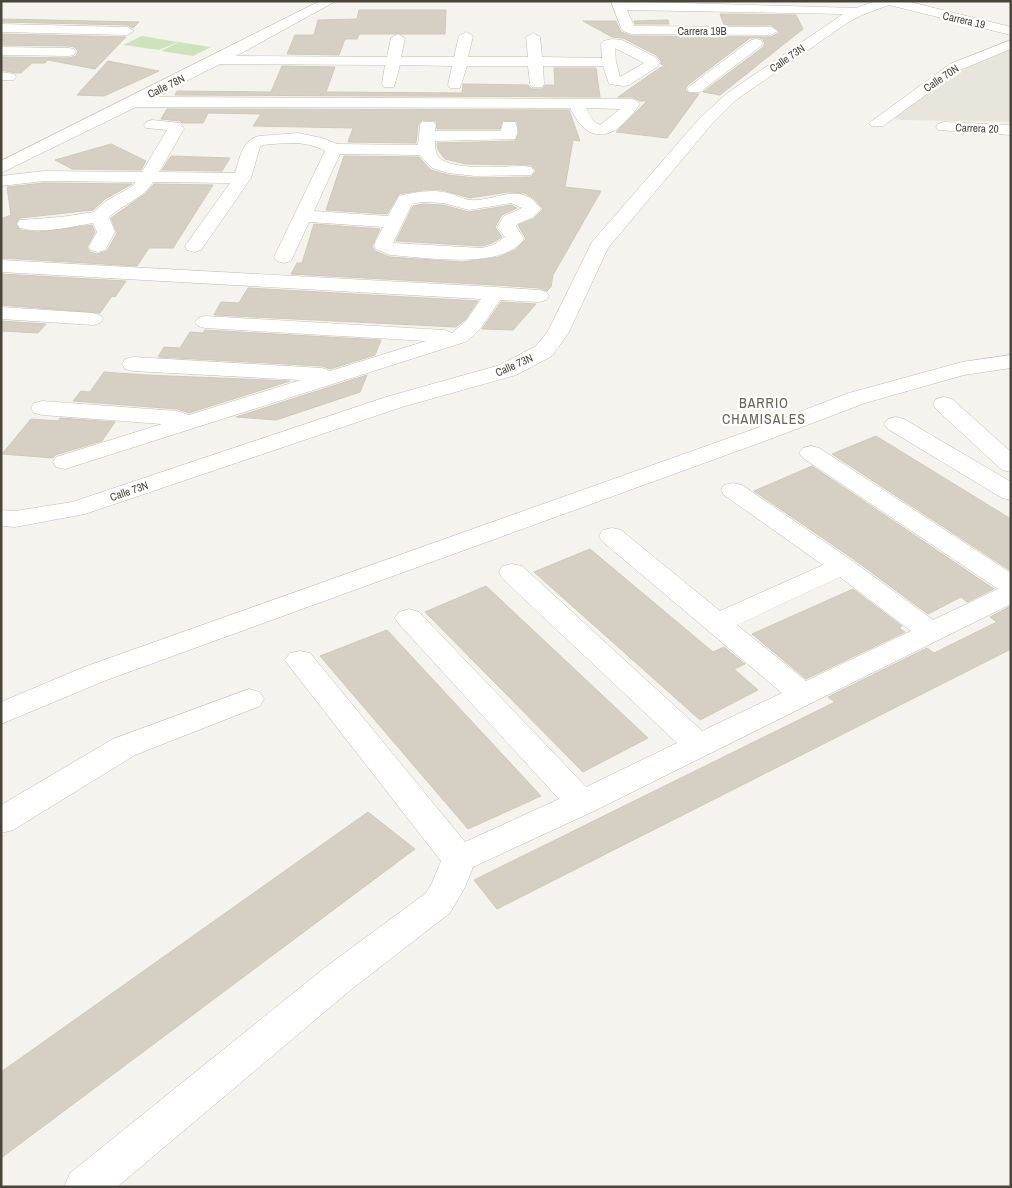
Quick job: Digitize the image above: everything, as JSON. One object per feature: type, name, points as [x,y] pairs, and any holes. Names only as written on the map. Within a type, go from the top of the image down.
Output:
[{"type":"street","name":"Calle 78N","points":[[2,172],[330,1]]},
{"type":"street","name":"Calle 73N","points":[[1,518],[16,519],[76,509],[394,402],[508,370],[544,351],[558,332],[599,246],[705,122],[785,47],[857,12],[888,1]]},
{"type":"street","name":"Carrera 19","points":[[888,1],[1011,31]]},
{"type":"street","points":[[618,3],[636,7],[841,10],[857,12]]},
{"type":"street","name":"Carrera 19B","points":[[618,3],[628,28],[632,30],[771,31]]},
{"type":"street","points":[[1,28],[127,31]]},
{"type":"street","points":[[266,79],[270,61],[285,36]]},
{"type":"street","points":[[459,81],[459,62],[466,36]]},
{"type":"street","points":[[533,36],[535,62],[533,81]]},
{"type":"street","points":[[371,79],[390,82],[394,61],[394,42]]},
{"type":"street","points":[[341,78],[347,61],[347,44]]},
{"type":"street","points":[[670,44],[756,44],[785,47]]},
{"type":"street","points":[[695,90],[756,44]]},
{"type":"street","name":"Calle 70N","points":[[877,123],[955,67],[1011,44]]},
{"type":"street","points":[[1,51],[69,52]]},
{"type":"street","points":[[217,60],[609,62]]},
{"type":"street","points":[[134,102],[576,104]]},
{"type":"street","points":[[26,224],[61,223],[100,216],[112,205],[140,189],[176,129],[174,126],[152,125]]},
{"type":"street","points":[[194,246],[242,178],[253,145],[259,141],[302,138],[326,143],[334,149],[427,137],[509,136],[509,125]]},
{"type":"street","name":"Carrera 20","points":[[944,127],[1011,130]]},
{"type":"street","points":[[427,137],[432,160],[439,166],[453,170],[520,167]]},
{"type":"street","points":[[284,257],[334,149]]},
{"type":"street","points":[[2,172],[44,176],[242,178]]},
{"type":"street","points":[[422,196],[446,198],[470,205],[496,200],[521,199],[528,203],[532,209],[526,214],[510,220],[506,227],[514,234],[515,239],[506,247],[495,252],[482,254],[390,249],[383,245],[393,222],[405,200],[422,196]]},
{"type":"street","points":[[98,246],[106,232],[100,216]]},
{"type":"street","points":[[303,216],[393,222]]},
{"type":"street","points":[[1,266],[539,296]]},
{"type":"street","points":[[65,462],[461,338],[473,326],[495,294]]},
{"type":"street","points":[[1,313],[93,319]]},
{"type":"street","points":[[205,322],[461,338]]},
{"type":"street","points":[[1,714],[94,674],[766,433],[857,398],[962,369],[1011,360]]},
{"type":"street","points":[[133,364],[321,374],[330,378]]},
{"type":"street","points":[[944,404],[1011,465]]},
{"type":"street","points":[[42,408],[178,418],[187,424]]},
{"type":"street","points":[[896,424],[1011,493]]},
{"type":"street","points":[[811,453],[1011,585]]},
{"type":"street","points":[[733,490],[842,566],[930,632]]},
{"type":"street","points":[[612,536],[803,695]]},
{"type":"street","points":[[718,624],[842,566]]},
{"type":"street","points":[[512,572],[698,745]]},
{"type":"street","points":[[85,1187],[340,977],[438,903],[448,888],[460,859],[582,803],[1011,593]]},
{"type":"street","points":[[409,618],[582,803]]},
{"type":"street","points":[[300,660],[460,859]]},
{"type":"street","points":[[1,821],[124,748],[249,699]]},
{"type":"shaded area","points":[[1011,49],[1011,122],[901,120],[891,118],[888,114],[962,70]]},
{"type":"green space","points":[[142,36],[178,42],[159,50],[123,45]]},
{"type":"green space","points":[[179,42],[211,47],[193,56],[161,51]]},
{"type":"building","points":[[359,10],[446,10],[445,34],[359,34],[357,39],[345,39],[339,55],[287,54],[295,35],[314,35],[318,20],[357,19]]},
{"type":"building","points":[[720,14],[796,15],[803,29],[720,95],[703,92],[762,48],[765,44],[763,39],[750,38],[689,84],[685,89],[689,93],[699,94],[667,138],[616,132],[647,101],[640,101],[632,97],[618,97],[661,67],[666,67],[661,64],[656,55],[623,38],[612,37],[583,21],[616,21],[621,32],[632,36],[771,37],[780,32],[771,25],[724,25]]},
{"type":"building","points":[[1,19],[139,22],[133,28],[127,25],[1,22]]},
{"type":"building","points":[[668,20],[669,24],[635,24],[634,21]]},
{"type":"building","points":[[1,34],[126,37],[95,69],[48,60],[45,63],[32,63],[21,73],[16,73],[1,70],[1,57],[69,58],[76,56],[78,51],[74,47],[69,46],[1,45]]},
{"type":"building","points":[[108,61],[159,71],[104,96],[77,95]]},
{"type":"building","points":[[282,66],[335,67],[326,92],[462,93],[463,84],[528,85],[532,89],[542,89],[545,85],[555,85],[554,68],[596,68],[600,97],[175,95],[177,91],[271,92]]},
{"type":"building","points":[[167,109],[569,110],[580,141],[573,140],[565,187],[601,191],[553,275],[551,287],[547,291],[539,288],[495,285],[291,274],[297,263],[302,263],[314,224],[380,229],[372,246],[375,251],[390,257],[462,262],[499,257],[515,250],[526,239],[518,225],[533,219],[543,209],[525,193],[508,192],[470,198],[442,190],[423,190],[399,194],[387,214],[326,210],[344,156],[419,157],[431,170],[448,175],[475,178],[531,177],[536,171],[531,165],[466,164],[445,159],[438,150],[437,143],[515,141],[519,133],[517,121],[502,121],[500,129],[437,129],[436,121],[422,120],[418,125],[416,143],[348,142],[353,128],[253,126],[261,114],[208,113],[203,123],[182,123],[180,121],[161,119]]},
{"type":"building","points":[[111,144],[146,161],[141,170],[72,169],[55,160]]},
{"type":"building","points":[[171,156],[230,158],[222,171],[162,170]]},
{"type":"building","points":[[44,183],[132,184],[105,199],[93,210],[20,218],[16,223],[20,230],[38,232],[92,225],[95,232],[87,247],[90,252],[97,254],[107,251],[117,233],[111,218],[145,194],[154,184],[213,185],[173,248],[149,248],[137,266],[1,258],[1,219],[11,215],[7,187]]},
{"type":"building","points":[[422,204],[443,205],[469,212],[511,205],[517,208],[502,215],[495,227],[502,237],[482,246],[396,241],[413,206]]},
{"type":"building","points":[[1,274],[126,281],[115,297],[112,296],[100,313],[1,305]]},
{"type":"building","points":[[248,288],[478,301],[465,320],[456,327],[214,315],[221,302],[239,303]]},
{"type":"building","points":[[501,302],[536,304],[513,330],[482,329]]},
{"type":"building","points":[[1,321],[46,324],[38,333],[1,331]]},
{"type":"building","points":[[205,330],[381,340],[375,355],[330,369],[322,366],[158,357],[164,347],[180,348],[190,332],[203,333]]},
{"type":"building","points":[[104,372],[290,381],[189,413],[177,409],[73,401],[81,391],[90,392]]},
{"type":"building","points":[[367,375],[360,392],[276,420],[236,417]]},
{"type":"building","points":[[60,418],[115,422],[102,441],[55,455],[53,458],[2,454],[31,419],[58,421]]},
{"type":"building","points":[[876,436],[1011,519],[1011,571],[832,454]]},
{"type":"building","points":[[812,466],[994,589],[967,602],[961,597],[928,614],[852,558],[754,491]]},
{"type":"building","points":[[590,549],[713,652],[724,647],[745,664],[734,669],[758,690],[700,720],[534,572]]},
{"type":"building","points":[[486,586],[648,738],[583,772],[425,612]]},
{"type":"building","points":[[853,589],[902,626],[899,628],[905,632],[806,679],[752,634]]},
{"type":"building","points":[[1011,606],[1011,649],[497,909],[474,880],[835,702],[828,697],[927,648],[934,653],[997,622],[990,617]]},
{"type":"building","points":[[387,630],[541,796],[468,829],[320,656]]},
{"type":"building","points":[[368,812],[415,849],[1,1158],[1,1072]]},
{"type":"district","name":"BARRIO CHAMISALES","points":[[764,412]]}]
